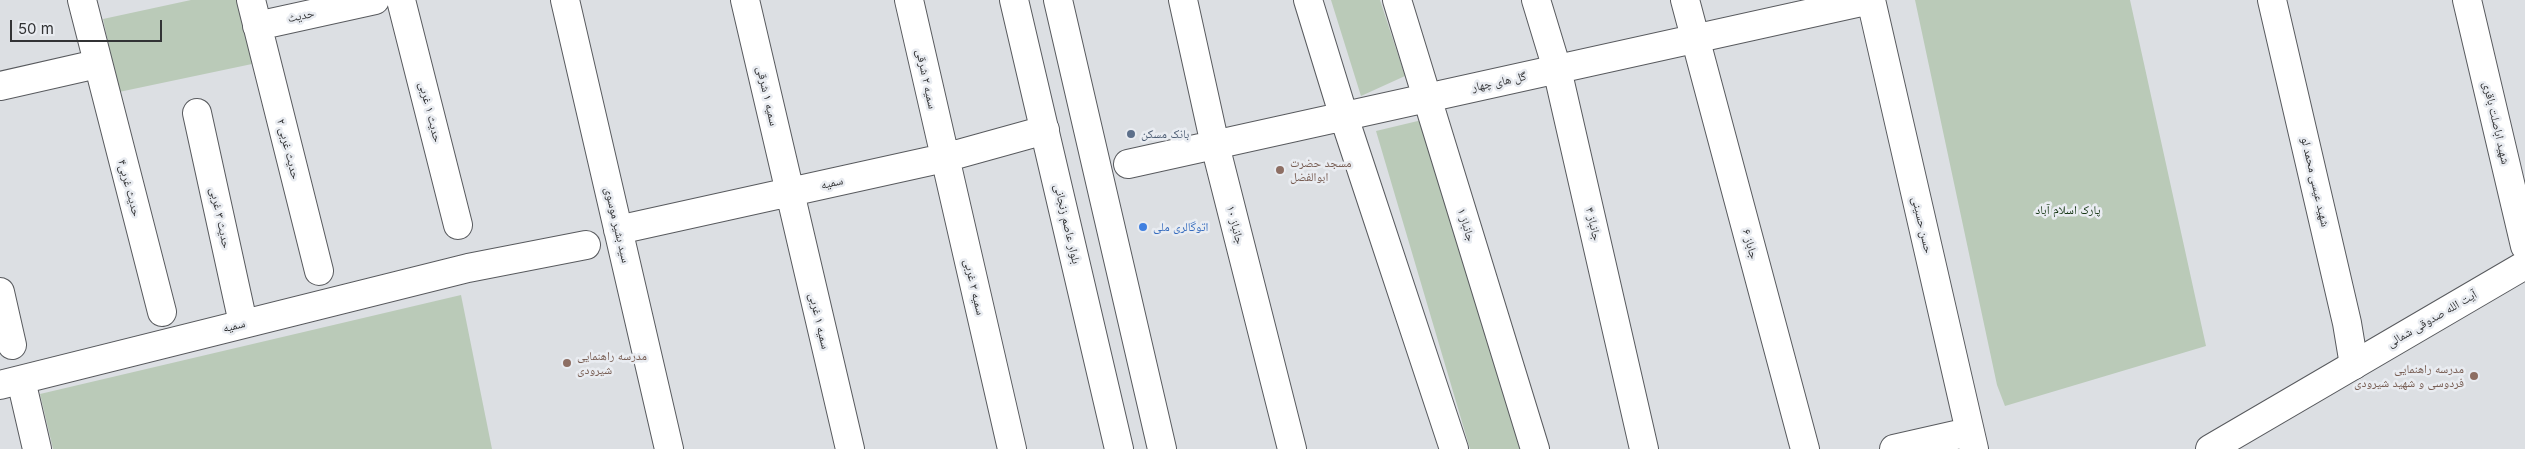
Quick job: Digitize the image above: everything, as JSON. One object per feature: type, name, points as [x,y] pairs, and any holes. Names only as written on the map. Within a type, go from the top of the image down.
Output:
[{"type":"street","name":"حدیث غربی۴","points":[[82,0],[162,312]]},
{"type":"street","name":"حدیث","points":[[254,13],[375,0]]},
{"type":"street","name":"حدیث ۱ غربی","points":[[401,0],[458,225]]},
{"type":"street","name":"سید بشیر موسوی","points":[[565,0],[669,449]]},
{"type":"street","name":"سمیه ۱ شرقی","points":[[745,0],[789,192]]},
{"type":"street","name":"سمیه ۲ شرقی","points":[[909,0],[944,158]]},
{"type":"street","name":"بلوار عاصم زنجانی","points":[[1014,0],[1119,449]]},
{"type":"street","points":[[1058,0],[1162,449]]},
{"type":"street","name":"جانباز ۱۰","points":[[1183,0],[1215,145],[1292,449]]},
{"type":"street","points":[[1308,0],[1344,117],[1454,449]]},
{"type":"street","name":"جانباز ۱","points":[[1397,0],[1535,449]]},
{"type":"street","name":"جانباز ۴","points":[[1536,0],[1558,69],[1644,449]]},
{"type":"street","name":"جاباز ۶","points":[[1685,0],[1805,449]]},
{"type":"street","name":"گل های چهار","points":[[1128,164],[1870,0]]},
{"type":"street","name":"حسن حسینی","points":[[1870,0],[1972,440]]},
{"type":"street","name":"شهید عیسی محمد لو","points":[[2272,0],[2347,322],[2354,365]]},
{"type":"street","name":"شهید اباصلت باقری","points":[[2467,0],[2525,246]]},
{"type":"street","name":"حدیث غربی ۲","points":[[254,13],[319,271]]},
{"type":"street","points":[[0,86],[97,64]]},
{"type":"street","name":"حدیث ۳ غربی","points":[[197,113],[243,323]]},
{"type":"street","name":"سمیه","points":[[618,230],[944,158],[1045,130]]},
{"type":"street","name":"سمیه ۲ غربی","points":[[944,158],[1012,449]]},
{"type":"street","name":"سمیه ۱ غربی","points":[[789,192],[850,449]]},
{"type":"street","name":"سمیه","points":[[11,382],[468,268],[586,245]]},
{"type":"street","name":"آیت الله صدوقی شمالی","points":[[2210,449],[2525,265]]},
{"type":"street","points":[[0,292],[12,345]]},
{"type":"street","points":[[11,382],[37,449]]},
{"type":"street","points":[[1894,449],[1972,440]]},
{"type":"green space","points":[[191,0],[238,0],[252,64],[119,92],[103,19]]},
{"type":"green space","points":[[1331,0],[1380,0],[1405,76],[1361,96]]},
{"type":"green space","name":"پارک اسلام آباد","points":[[1915,0],[2130,0],[2206,346],[2005,406],[1997,385]]},
{"type":"green space","points":[[1422,120],[1527,449],[1470,449],[1376,131]]},
{"type":"green space","points":[[461,295],[492,449],[53,449],[40,394]]},
{"type":"place","name":"بانک مسکن","points":[[1131,134]]},
{"type":"place","name":"مسجد حضرت ابوالفضل","points":[[1280,170]]},
{"type":"place","name":"اتوگالری ملی","points":[[1143,227]]},
{"type":"place","name":"مدرسه راهنمایی شیرودی","points":[[567,363]]},
{"type":"place","name":"مدرسه راهنمایی فردوسی و شهید شیرودی","points":[[2474,376]]}]
